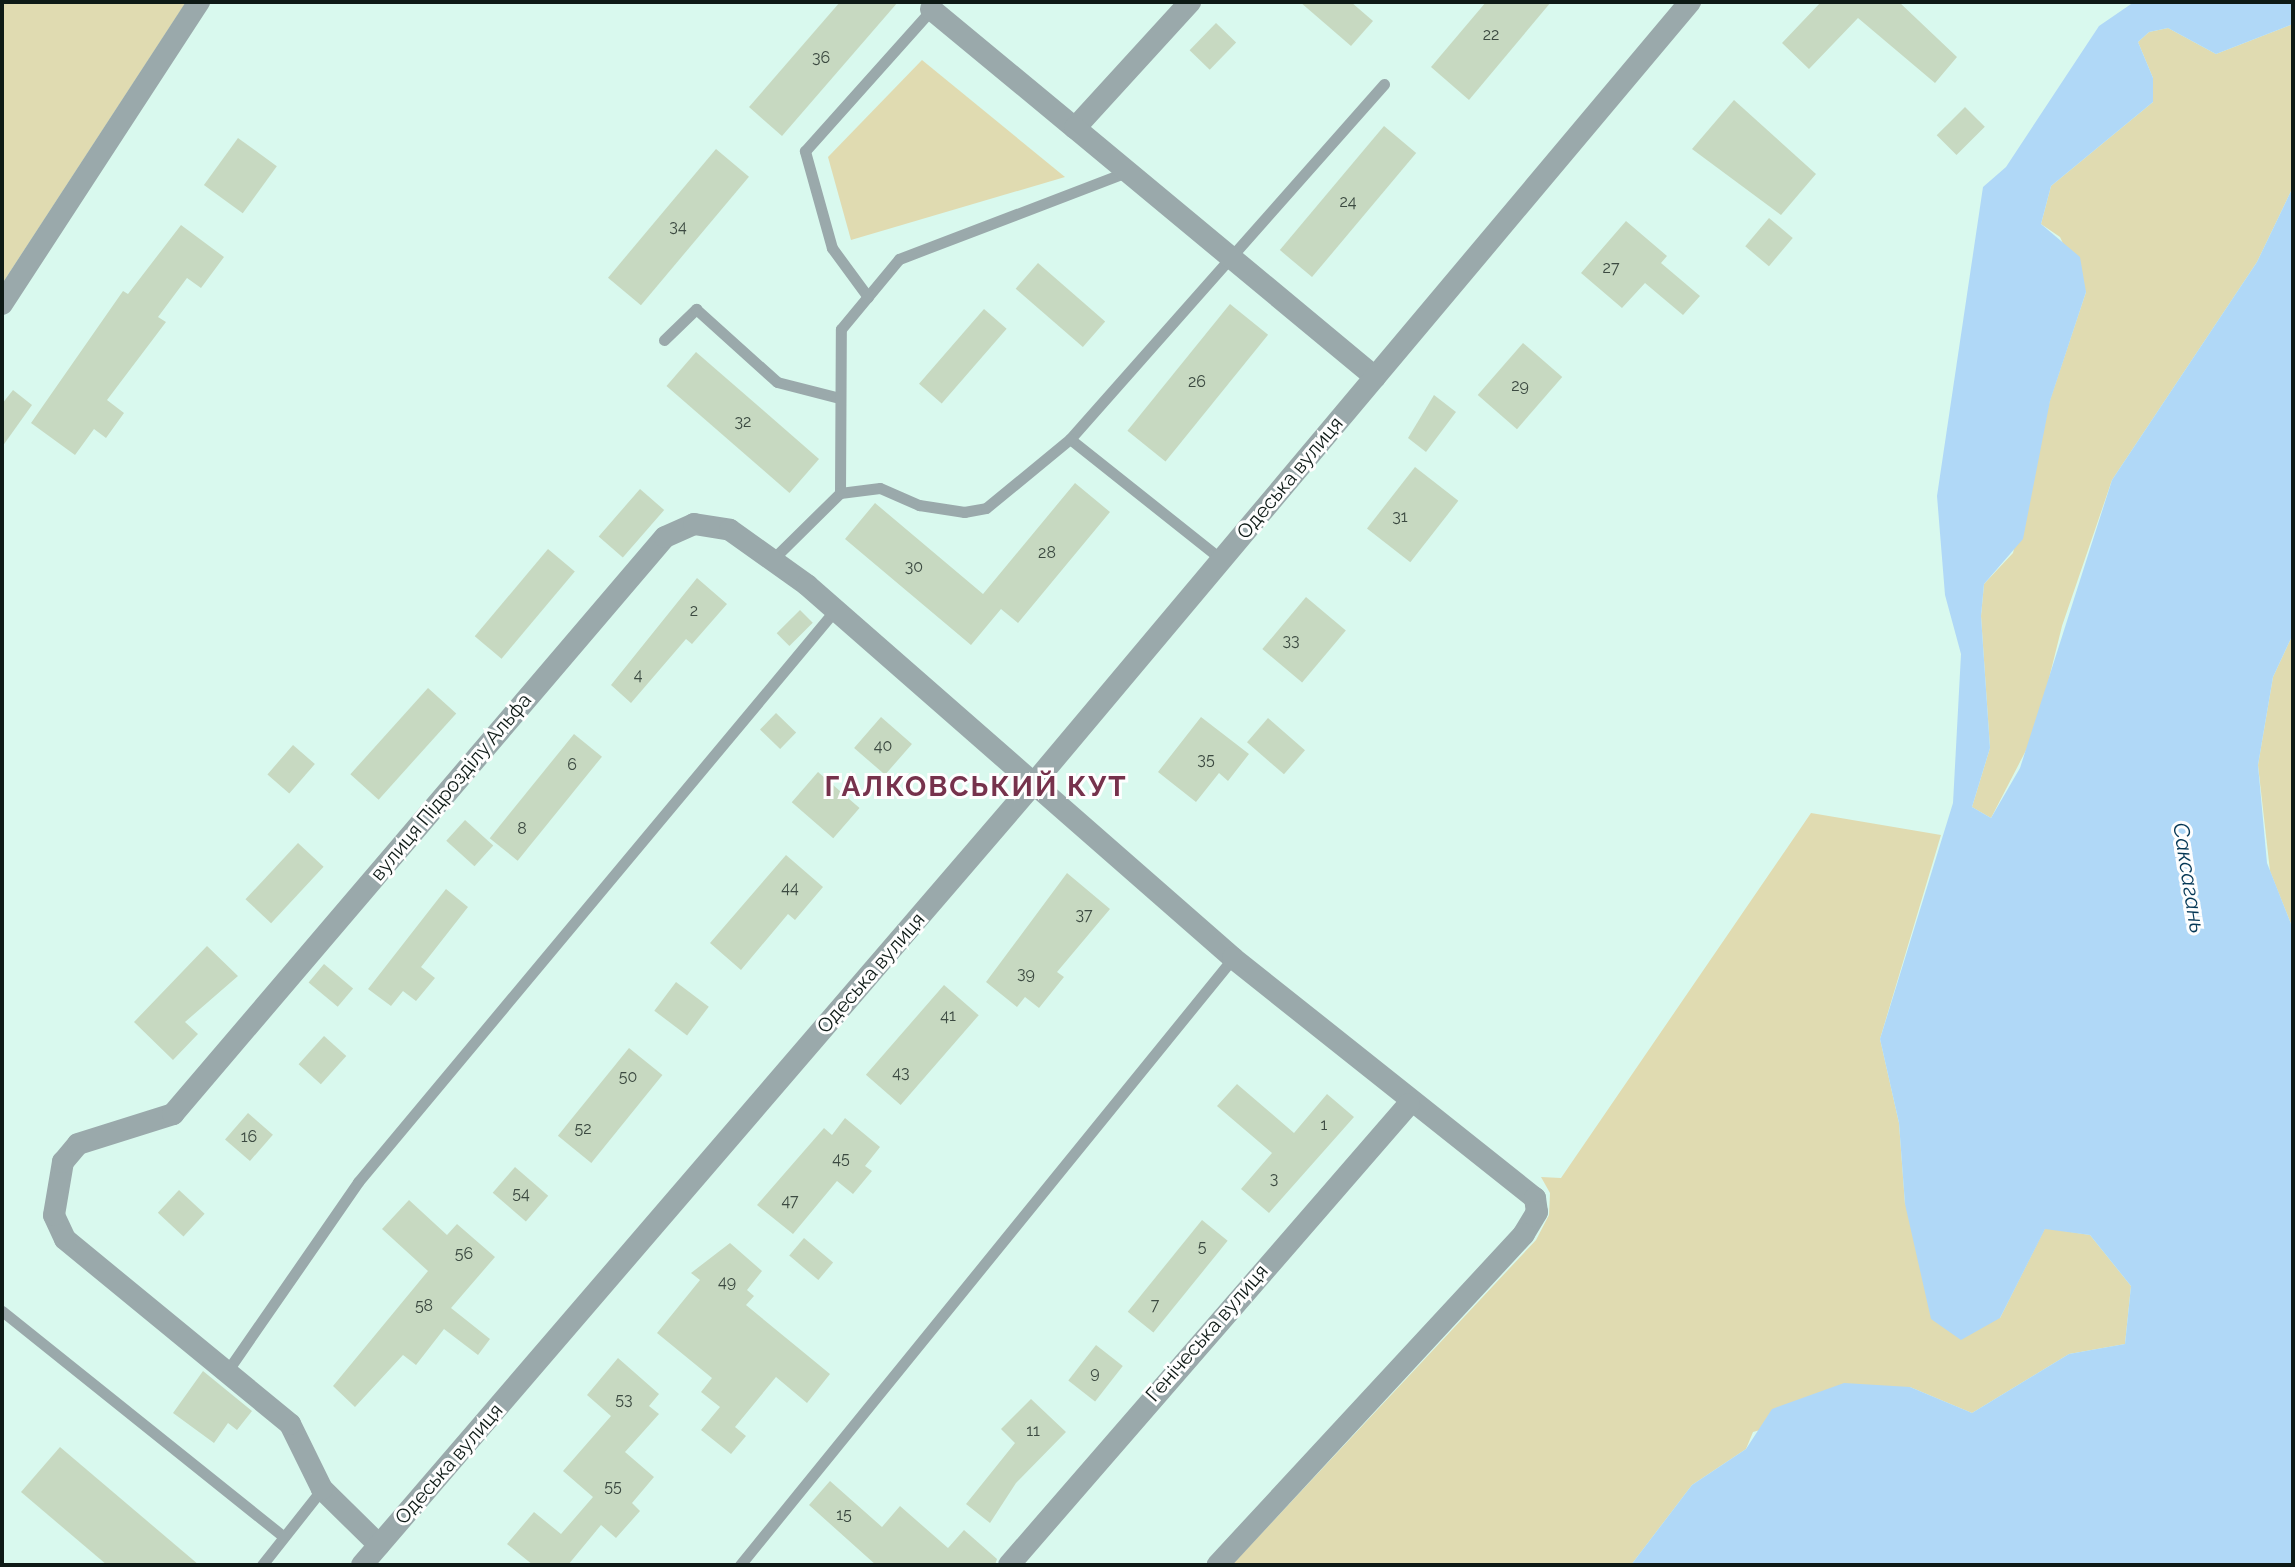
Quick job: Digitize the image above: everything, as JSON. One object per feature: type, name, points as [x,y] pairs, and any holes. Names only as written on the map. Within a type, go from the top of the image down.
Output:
[{"type":"street","points":[[2,304],[199,2]]},
{"type":"street","points":[[1075,128],[1190,2]]},
{"type":"street","name":"Одеська вулиця","points":[[362,1565],[1035,782],[1690,2]]},
{"type":"street","points":[[930,4],[1375,377]]},
{"type":"street","name":"вулиця Підрозділу Альфа","points":[[228,1370],[65,1239],[54,1215],[63,1162],[78,1144],[173,1114],[665,537],[694,524],[730,530],[835,610],[1035,782],[1063,814],[1409,1104],[1525,1185],[1537,1212],[1524,1234],[1217,1565]]},
{"type":"street","name":"Генічеська вулиця","points":[[1009,1565],[1409,1104]]},
{"type":"street","points":[[228,1370],[290,1424],[322,1489],[379,1545]]},
{"type":"lane","points":[[868,297],[832,248],[805,151],[930,4]]},
{"type":"lane","points":[[772,560],[840,493],[880,488],[919,505],[964,512],[986,508],[1070,439],[1384,84]]},
{"type":"lane","points":[[840,493],[841,329],[899,259],[1128,172]]},
{"type":"lane","points":[[664,340],[696,309],[777,382],[840,398]]},
{"type":"lane","points":[[1070,439],[1222,560]]},
{"type":"lane","points":[[228,1370],[358,1182],[835,610]]},
{"type":"lane","points":[[740,1565],[1233,958]]},
{"type":"lane","points":[[2,1311],[284,1537]]},
{"type":"lane","points":[[262,1565],[322,1489]]},
{"type":"shaded area","points":[[2,2],[186,2],[2,284]]},
{"type":"shaded area","points":[[2293,24],[2293,187],[2257,262],[2112,480],[2062,626],[2036,731],[1991,818],[1972,807],[1990,748],[1981,616],[1984,584],[2013,553],[2050,400],[2086,292],[2060,237],[2041,224],[2051,186],[2153,102],[2153,78],[2138,42],[2149,32],[2168,28],[2216,54]]},
{"type":"shaded area","points":[[922,60],[1065,177],[851,240],[828,157]]},
{"type":"shaded area","points":[[2293,634],[2293,929],[2270,871],[2258,765],[2273,677]]},
{"type":"shaded area","points":[[1811,813],[1941,835],[1880,1039],[1899,1123],[1905,1204],[2000,1318],[2045,1228],[2090,1235],[2131,1286],[2125,1344],[2069,1354],[1972,1413],[1910,1387],[1753,1432],[1746,1449],[1692,1485],[1631,1565],[1232,1565],[1536,1240],[1549,1215],[1550,1193],[1541,1177],[1561,1178]]},
{"type":"water","name":"Саксагань","points":[[2134,2],[2293,2],[2293,24],[2216,54],[2168,28],[2149,32],[2138,42],[2153,78],[2153,102],[2051,186],[2041,224],[2080,257],[2086,292],[2050,401],[2023,539],[1984,584],[1981,616],[1990,748],[1972,807],[1991,818],[2020,768],[2112,480],[2257,262],[2293,187],[2293,634],[2273,677],[2258,765],[2267,863],[2293,929],[2293,1565],[1631,1565],[1692,1485],[1746,1449],[1772,1409],[1844,1383],[1910,1387],[1972,1413],[2069,1354],[2125,1344],[2131,1286],[2090,1235],[2045,1229],[2000,1318],[1961,1340],[1931,1319],[1905,1204],[1899,1123],[1880,1039],[1953,803],[1961,654],[1945,595],[1937,496],[1983,187],[2006,167],[2099,26]]},
{"type":"building","points":[[840,2],[898,2],[782,136],[749,107]]},
{"type":"building","points":[[1300,2],[1351,2],[1373,21],[1351,46]]},
{"type":"building","points":[[1486,2],[1551,2],[1469,100],[1431,67]]},
{"type":"building","points":[[1821,2],[1899,2],[1957,57],[1935,83],[1858,18],[1809,69],[1782,43]]},
{"type":"building","points":[[1216,23],[1236,42],[1210,70],[1190,50]]},
{"type":"building","points":[[1734,100],[1816,174],[1781,215],[1692,149]]},
{"type":"building","points":[[1965,107],[1985,127],[1957,155],[1937,135]]},
{"type":"building","points":[[1384,126],[1416,153],[1312,277],[1280,250]]},
{"type":"building","points":[[238,138],[277,166],[243,213],[204,185]]},
{"type":"building","points":[[716,149],[749,177],[641,305],[608,278]]},
{"type":"building","points":[[1769,218],[1793,238],[1769,266],[1745,246]]},
{"type":"building","points":[[1626,221],[1667,256],[1661,263],[1700,296],[1683,315],[1645,283],[1622,308],[1581,273]]},
{"type":"building","points":[[181,225],[224,257],[201,288],[187,278],[158,317],[166,322],[107,400],[124,413],[106,438],[94,429],[75,455],[31,423],[123,291],[128,294]]},
{"type":"building","points":[[1038,263],[1105,321],[1083,347],[1016,289]]},
{"type":"building","points":[[1230,304],[1268,335],[1166,462],[1127,431]]},
{"type":"building","points":[[984,309],[1007,329],[942,403],[919,384]]},
{"type":"building","points":[[1523,343],[1562,377],[1517,429],[1478,395]]},
{"type":"building","points":[[696,352],[819,459],[789,493],[666,386]]},
{"type":"building","points":[[13,390],[32,405],[2,447],[2,404]]},
{"type":"building","points":[[1434,395],[1456,412],[1426,452],[1408,438]]},
{"type":"building","points":[[1415,467],[1458,501],[1410,562],[1367,528]]},
{"type":"building","points":[[1075,483],[1110,512],[1018,623],[1001,609],[971,645],[845,539],[875,503],[983,594]]},
{"type":"building","points":[[640,489],[664,510],[623,558],[599,537]]},
{"type":"building","points":[[548,549],[575,571],[502,659],[475,636]]},
{"type":"building","points":[[697,578],[727,604],[692,644],[686,639],[631,703],[611,685]]},
{"type":"building","points":[[1306,597],[1346,630],[1302,683],[1262,649]]},
{"type":"building","points":[[800,610],[813,623],[789,646],[777,633]]},
{"type":"building","points":[[428,688],[456,713],[379,800],[350,774]]},
{"type":"building","points":[[776,713],[796,732],[780,749],[760,730]]},
{"type":"building","points":[[881,717],[912,744],[885,775],[854,748]]},
{"type":"building","points":[[1201,717],[1249,754],[1228,781],[1219,773],[1196,802],[1158,772]]},
{"type":"building","points":[[1268,718],[1305,750],[1284,774],[1247,742]]},
{"type":"building","points":[[574,734],[602,757],[518,861],[490,838]]},
{"type":"building","points":[[293,745],[315,764],[289,793],[267,774]]},
{"type":"building","points":[[818,772],[860,808],[833,838],[792,802]]},
{"type":"building","points":[[465,820],[493,845],[475,866],[446,841]]},
{"type":"building","points":[[298,843],[324,867],[271,923],[245,899]]},
{"type":"building","points":[[786,855],[823,887],[795,920],[788,914],[741,970],[710,943]]},
{"type":"building","points":[[1067,873],[1110,909],[1057,972],[1064,977],[1039,1008],[1025,997],[1017,1007],[986,982]]},
{"type":"building","points":[[446,889],[468,907],[421,967],[435,978],[416,1001],[403,991],[391,1006],[368,989]]},
{"type":"building","points":[[207,946],[238,976],[185,1022],[198,1034],[173,1060],[134,1022]]},
{"type":"building","points":[[324,964],[353,988],[338,1007],[309,982]]},
{"type":"building","points":[[676,982],[709,1007],[687,1035],[654,1011]]},
{"type":"building","points":[[944,985],[979,1015],[901,1105],[866,1075]]},
{"type":"building","points":[[324,1036],[346,1056],[321,1084],[299,1064]]},
{"type":"building","points":[[629,1048],[662,1075],[591,1163],[558,1136]]},
{"type":"building","points":[[1237,1084],[1294,1133],[1327,1094],[1354,1117],[1269,1213],[1241,1189],[1272,1153],[1217,1106]]},
{"type":"building","points":[[248,1113],[273,1135],[250,1161],[225,1139]]},
{"type":"building","points":[[845,1118],[880,1147],[865,1166],[872,1171],[853,1194],[837,1181],[793,1234],[757,1205],[824,1128],[832,1135]]},
{"type":"building","points":[[515,1167],[548,1196],[526,1222],[493,1193]]},
{"type":"building","points":[[179,1190],[205,1214],[183,1237],[158,1213]]},
{"type":"building","points":[[409,1200],[447,1235],[457,1224],[495,1257],[451,1308],[490,1339],[478,1355],[444,1329],[416,1365],[403,1355],[355,1407],[333,1386],[428,1271],[382,1229]]},
{"type":"building","points":[[1202,1220],[1228,1241],[1153,1332],[1128,1312]]},
{"type":"building","points":[[804,1238],[833,1262],[818,1280],[789,1256]]},
{"type":"building","points":[[730,1243],[762,1271],[747,1290],[754,1296],[746,1305],[830,1374],[807,1403],[776,1377],[735,1427],[746,1436],[731,1454],[701,1430],[720,1407],[701,1392],[712,1378],[657,1333],[700,1280],[691,1273]]},
{"type":"building","points":[[1096,1345],[1123,1366],[1095,1401],[1068,1380]]},
{"type":"building","points":[[618,1358],[659,1394],[649,1406],[659,1414],[625,1452],[654,1477],[632,1503],[640,1511],[616,1538],[601,1525],[568,1565],[533,1565],[507,1544],[534,1512],[561,1534],[593,1497],[563,1471],[611,1416],[587,1395]]},
{"type":"building","points":[[203,1371],[252,1411],[237,1430],[228,1423],[214,1443],[173,1413]]},
{"type":"building","points":[[1031,1399],[1066,1432],[1016,1483],[990,1523],[966,1504],[1015,1443],[1001,1429]]},
{"type":"building","points":[[60,1447],[199,1565],[107,1565],[21,1492]]},
{"type":"building","points":[[830,1481],[882,1527],[900,1506],[948,1548],[964,1530],[997,1559],[995,1565],[876,1565],[809,1505]]},
{"type":"district","name":"ГАЛКОВСЬКИЙ КУТ","points":[[976,787]]}]
